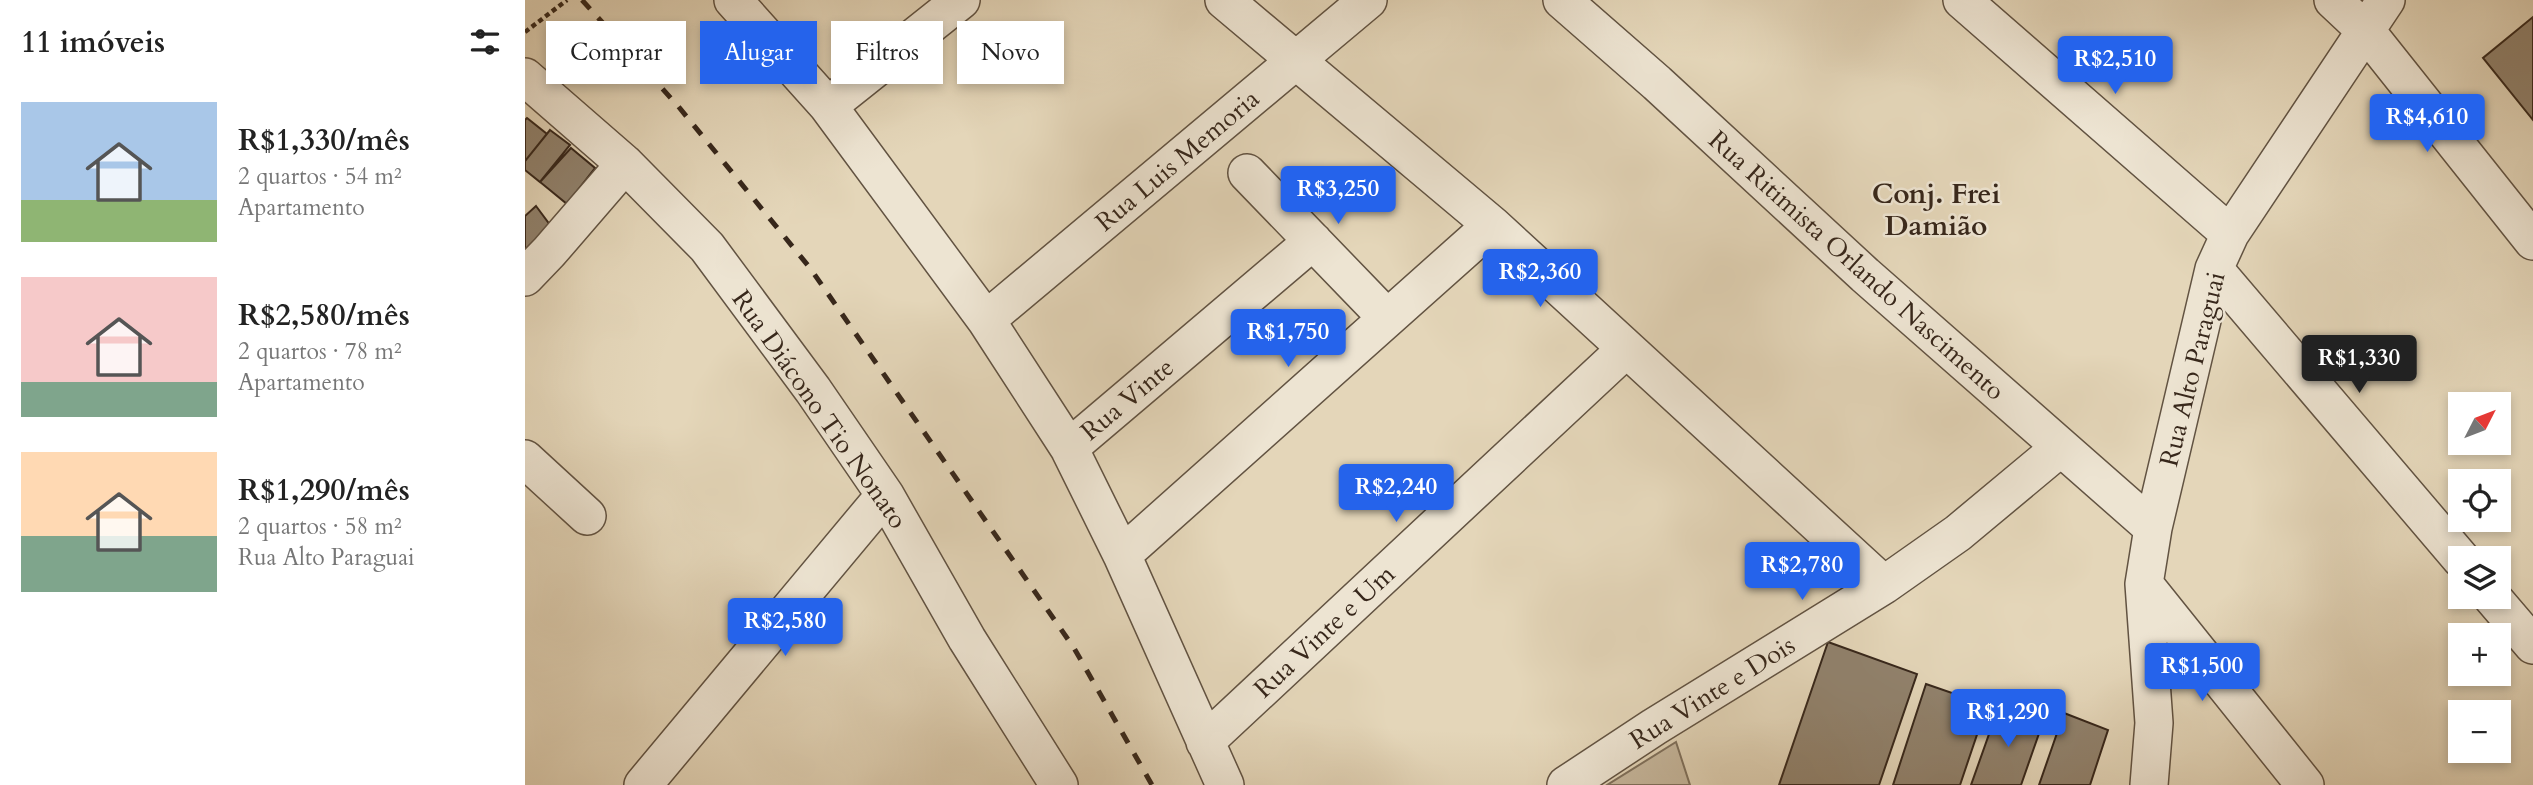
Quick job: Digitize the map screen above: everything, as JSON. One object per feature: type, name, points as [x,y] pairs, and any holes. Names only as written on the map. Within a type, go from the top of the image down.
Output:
[{"type":"street","points":[[733,0],[828,106],[986,320],[1069,448],[1122,555],[1225,785]]},
{"type":"street","points":[[828,106],[961,0]]},
{"type":"street","points":[[1224,0],[1492,225],[1884,585]]},
{"type":"street","name":"Rua Luis Memoria","points":[[986,320],[1368,0]]},
{"type":"street","name":"Rua Ritimista Orlando Nascimento","points":[[1562,0],[1657,83],[1865,275],[2153,528]]},
{"type":"street","points":[[1962,0],[2230,234]]},
{"type":"street","points":[[2333,0],[2366,31],[2533,241]]},
{"type":"street","name":"Rua Alto Paraguai","points":[[2149,785],[2154,723],[2144,584],[2153,528],[2214,269],[2230,234],[2386,0]]},
{"type":"street","name":"Rua Diácono Tio Nonato","points":[[525,77],[625,164],[707,247],[813,390],[885,495],[967,639],[1059,785]]},
{"type":"street","points":[[525,277],[625,164]]},
{"type":"street","points":[[1247,173],[1387,318]]},
{"type":"street","points":[[1122,555],[1492,225]]},
{"type":"street","name":"Rua Vinte","points":[[1069,448],[1313,241]]},
{"type":"street","points":[[2214,269],[2450,546]]},
{"type":"street","name":"Rua Vinte e Um","points":[[1205,742],[1626,349]]},
{"type":"street","name":"Rua Vinte e Dois","points":[[1566,785],[1654,727],[1884,585],[1958,533],[2060,448]]},
{"type":"street","points":[[525,458],[587,516]]},
{"type":"street","points":[[643,785],[885,495]]},
{"type":"street","points":[[2144,584],[2305,785]]},
{"type":"street","points":[[2502,609],[2533,645]]},
{"type":"path","points":[[525,32],[567,0]]},
{"type":"shaded area","points":[[1676,742],[1690,785],[1607,785]]},
{"type":"building","points":[[2533,17],[2533,120],[2483,58]]},
{"type":"building","points":[[527,118],[547,134],[525,161],[525,120]]},
{"type":"building","points":[[550,130],[570,145],[540,182],[525,170],[525,161]]},
{"type":"building","points":[[571,148],[595,168],[567,204],[540,182]]},
{"type":"building","points":[[536,206],[553,229],[525,256],[525,216]]},
{"type":"building","points":[[1828,642],[1917,674],[1879,785],[1779,785]]},
{"type":"building","points":[[1926,684],[1987,705],[1960,785],[1893,785]]},
{"type":"building","points":[[1999,706],[2043,722],[2021,785],[1971,785]]},
{"type":"building","points":[[2064,713],[2108,730],[2090,785],[2039,785]]},
{"type":"railway","points":[[582,0],[678,106],[810,268],[1074,648],[1152,785]]},
{"type":"district","name":"Conj. Frei Damião","points":[[1936,209]]}]
